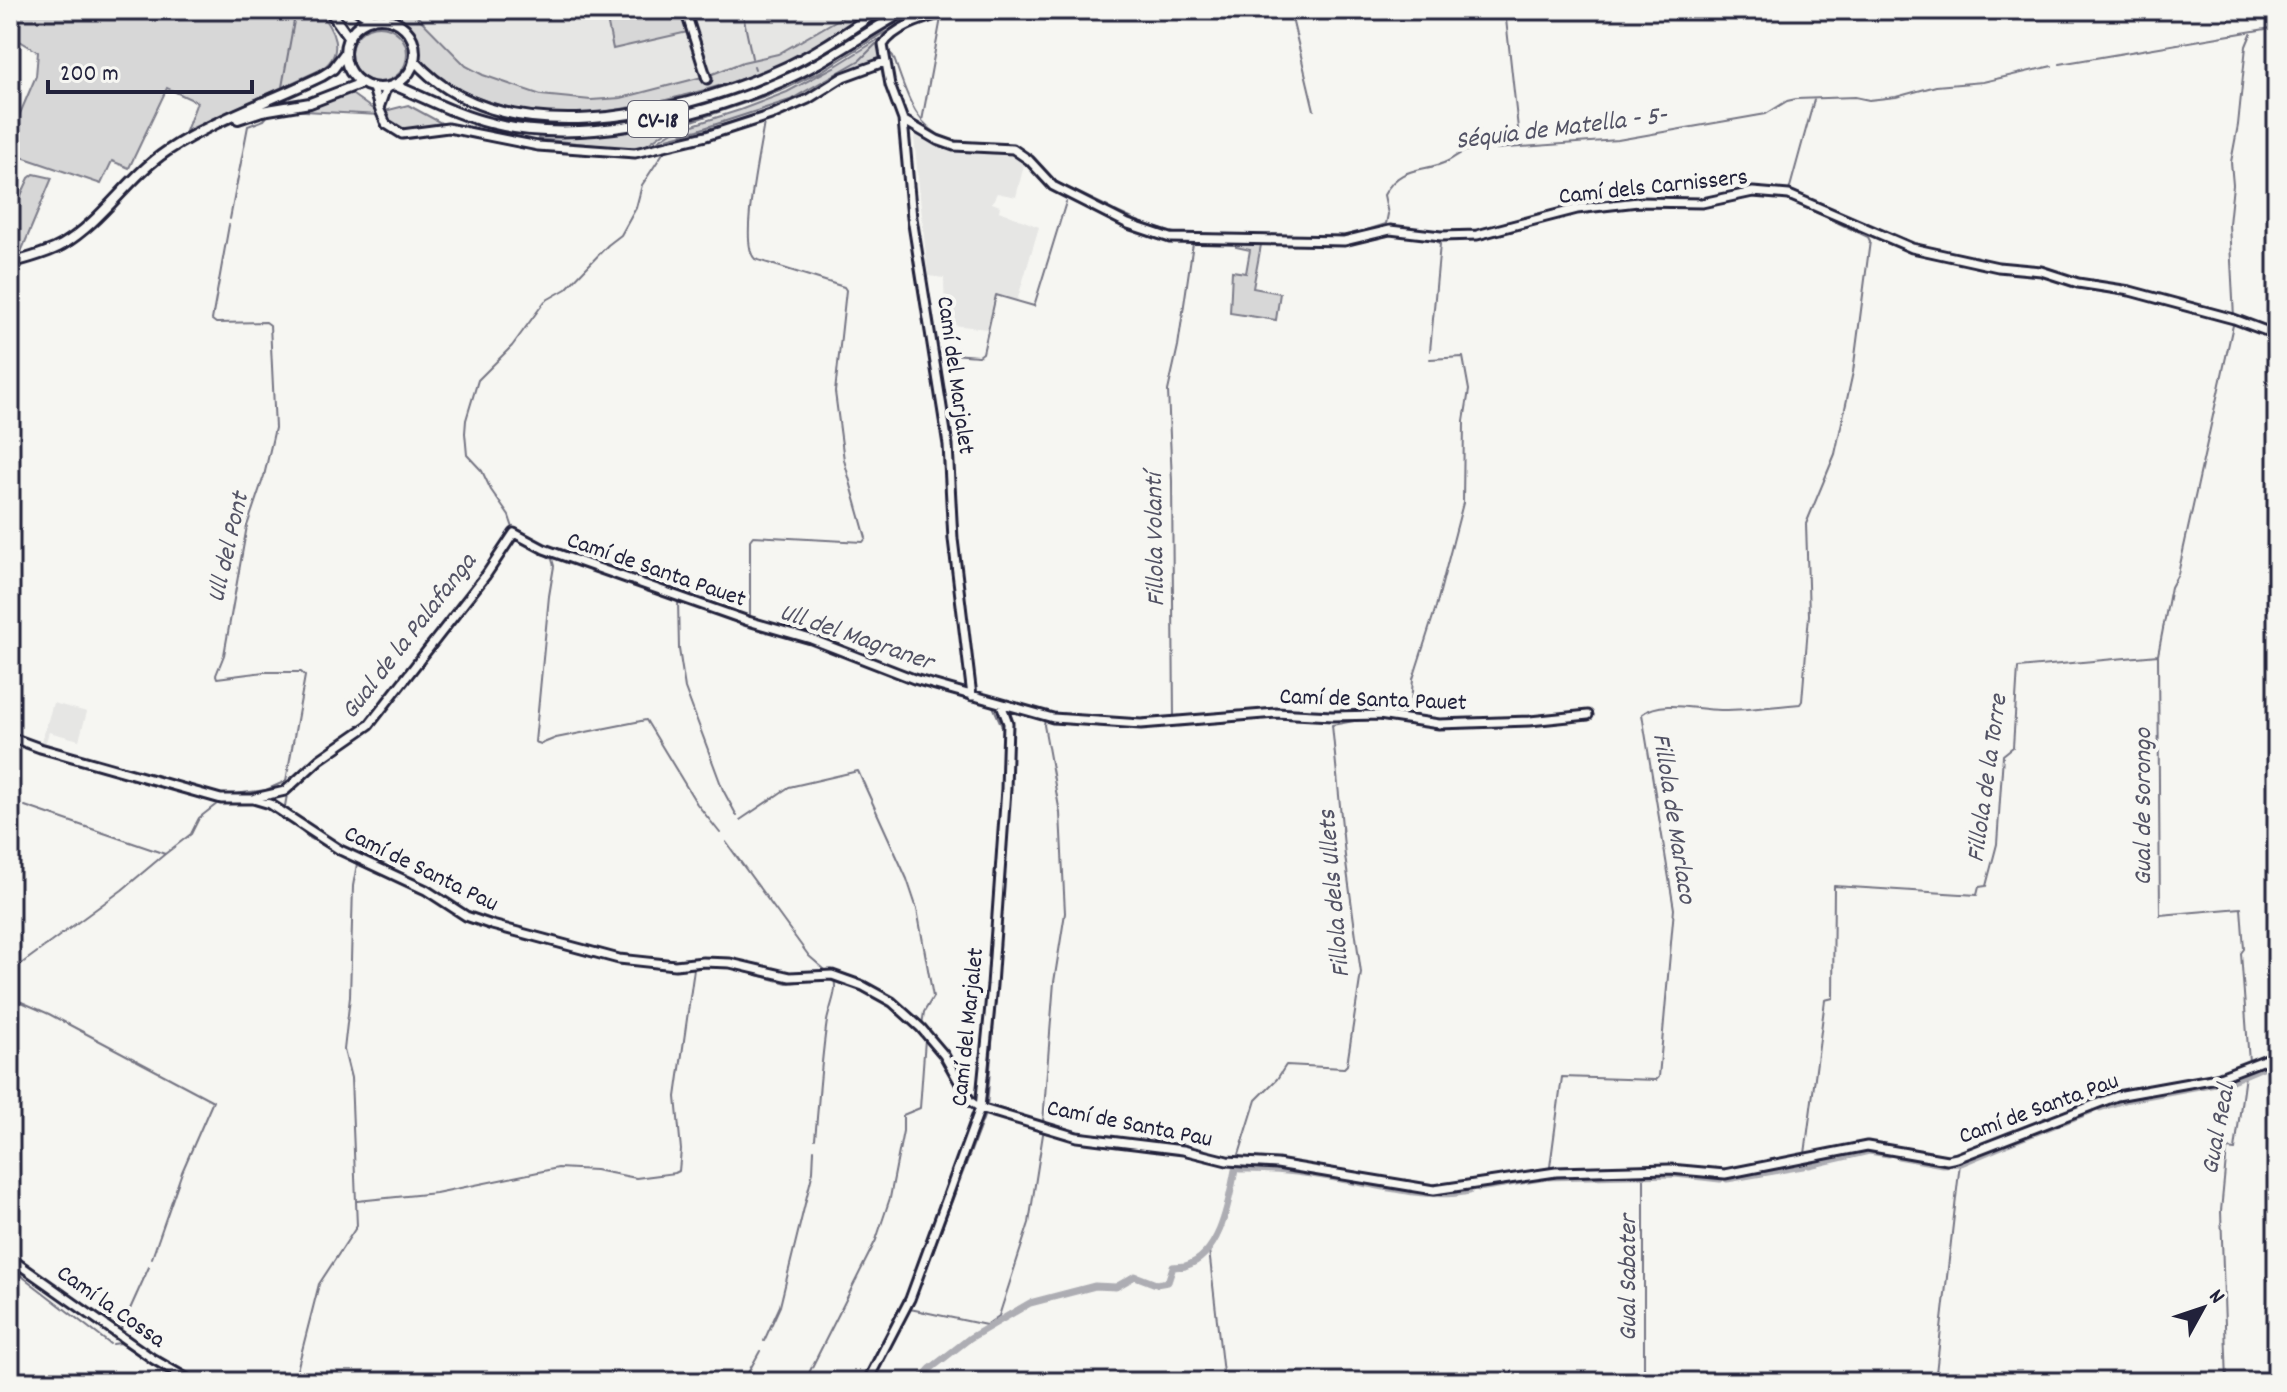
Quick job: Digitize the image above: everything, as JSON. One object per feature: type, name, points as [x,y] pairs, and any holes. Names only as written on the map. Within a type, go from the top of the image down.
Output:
[{"type":"main road","points":[[329,10],[349,38]]},
{"type":"main road","name":"CV-18","points":[[357,10],[373,19],[388,20],[402,27],[413,42],[414,60],[429,78],[491,107],[539,118],[599,119],[687,101],[777,72],[822,49],[879,10]]},
{"type":"main road","name":"CV-18","points":[[362,83],[373,88],[390,86],[490,124],[531,131],[602,130],[691,112],[781,82],[907,10]]},
{"type":"main road","points":[[10,263],[51,251],[73,238],[166,151],[203,130],[333,69],[345,53],[349,38],[359,26],[373,19]]},
{"type":"main road","points":[[203,130],[262,111],[310,103],[362,83],[350,70],[345,53]]},
{"type":"main road","points":[[390,86],[407,75],[414,60]]},
{"type":"street","points":[[685,10],[707,79]]},
{"type":"street","points":[[373,88],[386,124],[402,134],[448,128],[538,146],[627,154],[691,140],[774,114],[808,99],[843,77],[884,62],[883,45],[891,35],[914,23],[953,10]]},
{"type":"street","name":"Camí del Marjalet","points":[[884,62],[903,120],[912,218],[948,445],[953,539],[972,696]]},
{"type":"street","points":[[379,108],[390,86]]},
{"type":"street","name":"Camí dels Carnissers","points":[[903,120],[954,146],[1013,149],[1029,160],[1053,186],[1128,224],[1170,238],[1344,241],[1390,230],[1477,235],[1577,209],[1638,202],[1702,203],[1753,192],[1789,195],[1912,248],[2130,291],[2234,319],[2277,335]]},
{"type":"street","name":"Camí de Santa Pauet","points":[[253,799],[285,791],[320,759],[372,722],[486,575],[514,533],[544,549],[748,621],[811,639],[914,679],[1053,718],[1141,724],[1276,713],[1379,715],[1439,724],[1530,721],[1588,715]]},
{"type":"street","name":"Camí del Marjalet","points":[[867,1382],[910,1299],[980,1108],[991,1003],[1006,789],[1008,723],[1001,704]]},
{"type":"street","name":"Camí de Santa Pau","points":[[10,737],[221,799],[253,799],[282,810],[340,850],[426,890],[466,916],[492,925],[619,959],[675,965],[730,963],[790,977],[832,975],[863,986],[892,1002],[921,1028],[944,1055],[970,1101],[980,1108],[1077,1137],[1183,1150],[1227,1161],[1277,1164],[1434,1190],[1556,1172],[1670,1169],[1725,1174],[1867,1146],[1952,1159],[2117,1096],[2217,1078],[2277,1055]]},
{"type":"street","name":"Camí la Cossa","points":[[10,1258],[153,1359],[193,1382]]},
{"type":"shaded area","points":[[10,10],[318,10],[332,33],[335,49],[328,63],[320,70],[186,131],[197,102],[167,88],[129,168],[112,161],[101,184],[10,153],[10,137],[36,76],[38,52],[10,35]]},
{"type":"shaded area","points":[[366,10],[411,10],[466,66],[483,75],[541,95],[591,100],[621,98],[778,54],[842,17],[841,10],[869,10],[795,56],[748,77],[624,109],[568,114],[512,109],[456,88],[426,67],[413,33],[406,24],[392,16]]},
{"type":"shaded area","points":[[373,10],[865,10],[792,56],[620,108],[505,105],[399,17]]},
{"type":"shaded area","points":[[605,10],[685,10],[692,31],[613,49]]},
{"type":"shaded area","points":[[916,10],[937,10],[882,34],[820,72],[783,90],[669,129],[645,146],[625,148],[538,139],[539,136],[604,133],[672,122],[740,103],[800,77]]},
{"type":"shaded area","points":[[379,26],[399,34],[407,54],[399,74],[379,82],[359,74],[351,54],[359,34]]},
{"type":"shaded area","points":[[879,39],[883,58],[849,70],[803,97],[767,112],[650,146],[671,132],[787,92]]},
{"type":"shaded area","points":[[346,90],[381,115],[285,110]]},
{"type":"shaded area","points":[[408,105],[448,125],[404,131],[390,123],[385,111]]},
{"type":"shaded area","points":[[918,135],[938,147],[958,152],[1011,153],[1024,165],[1016,197],[997,193],[992,203],[1000,206],[999,211],[1039,227],[1017,301],[995,294],[987,329],[945,324],[944,278],[928,276],[914,137]]},
{"type":"shaded area","points":[[34,174],[52,178],[19,257],[10,260],[10,219],[29,178]]},
{"type":"shaded area","points":[[1236,243],[1261,245],[1253,288],[1280,293],[1276,320],[1230,313],[1232,271],[1246,273],[1250,250],[1236,247]]},
{"type":"shaded area","points":[[53,703],[87,712],[79,740],[49,732],[45,745],[41,744]]},
{"type":"waterway","name":"Ull del Pont","points":[[282,87],[296,10]]},
{"type":"waterway","name":"Ull del Magraner","points":[[742,10],[752,58]]},
{"type":"waterway","points":[[922,121],[941,18],[966,10]]},
{"type":"waterway","points":[[1290,10],[1314,110]]},
{"type":"waterway","points":[[1505,10],[1520,147]]},
{"type":"waterway","points":[[1901,21],[1958,10]]},
{"type":"waterway","name":"Séquia de Matella - 5-","points":[[2060,64],[2277,27]]},
{"type":"waterway","name":"Fillola de la Torre","points":[[2234,317],[2229,224],[2233,185],[2231,162],[2246,46],[2251,34]]},
{"type":"waterway","name":"Séquia de Matella - 5-","points":[[665,142],[667,138],[790,100],[860,60],[876,44]]},
{"type":"waterway","name":"Séquia de Matella - 5-","points":[[889,52],[918,116],[937,133],[949,140],[1018,147],[1054,181],[1108,207]]},
{"type":"waterway","name":"Séquia de Matella - 5-","points":[[1115,211],[1148,226],[1178,234],[1344,237],[1386,224],[1388,214],[1384,195],[1398,178],[1439,165],[1465,151],[1618,140],[1766,114],[1796,99],[1855,97],[1869,100],[1896,97],[1936,86],[1983,82],[2052,66]]},
{"type":"waterway","name":"Fillola de Marlaco","points":[[1789,191],[1814,100]]},
{"type":"waterway","name":"Ull del Pont","points":[[230,219],[248,126],[264,120],[269,114]]},
{"type":"waterway","name":"Ull del Magraner","points":[[752,619],[750,540],[753,536],[863,542],[866,538],[844,460],[835,392],[846,290],[755,259],[750,250],[750,216],[764,122]]},
{"type":"waterway","name":"Séquia de Matella - 5-","points":[[510,534],[513,528],[509,516],[482,471],[467,455],[466,420],[478,380],[512,346],[545,301],[566,289],[621,235],[636,208],[642,185],[665,150]]},
{"type":"waterway","name":"Fillola de Marlaco","points":[[1550,1167],[1562,1077],[1656,1080],[1659,1077],[1674,909],[1642,714],[1651,709],[1671,706],[1733,710],[1800,704],[1802,701],[1809,615],[1806,524],[1835,454],[1853,372],[1870,241],[1868,237],[1790,200]]},
{"type":"waterway","points":[[937,357],[937,353],[979,356],[983,353],[996,295],[1034,306],[1066,202]]},
{"type":"waterway","name":"Ull del Pont","points":[[227,795],[266,790],[286,781],[305,676],[301,672],[264,672],[217,678],[216,675],[224,655],[247,526],[264,476],[275,428],[270,325],[266,322],[216,323],[212,320],[229,225]]},
{"type":"waterway","name":"Fillola dels Ullets","points":[[1394,234],[1435,240],[1440,244],[1430,351]]},
{"type":"waterway","name":"Fillola Volantí","points":[[1172,719],[1172,481],[1168,391],[1193,243]]},
{"type":"waterway","name":"Fillola de la Torre","points":[[1805,1154],[1825,1000],[1833,998],[1834,886],[1977,895],[1979,887],[1986,886],[1997,844],[2003,755],[2013,747],[2018,668],[2158,655],[2233,325]]},
{"type":"waterway","name":"Fillola dels Ullets","points":[[1410,716],[1413,679],[1436,607],[1463,503],[1464,421],[1469,390],[1463,357],[1430,359]]},
{"type":"waterway","points":[[952,454],[956,505]]},
{"type":"waterway","points":[[956,510],[956,537]]},
{"type":"waterway","name":"Gual de la Palafanga","points":[[499,549],[509,534]]},
{"type":"waterway","name":"Séquia de Matella - 5-","points":[[524,542],[552,559],[554,566],[535,742],[541,744],[556,738],[646,720],[697,804],[720,833]]},
{"type":"waterway","points":[[958,555],[974,688]]},
{"type":"waterway","points":[[553,558],[570,562]]},
{"type":"waterway","points":[[678,600],[679,649],[685,688],[723,790],[737,816]]},
{"type":"waterway","name":"Gual de Sorongo","points":[[2158,656],[2160,915],[2241,908],[2249,1062]]},
{"type":"waterway","name":"Gual de la Palafanga","points":[[393,689],[413,662]]},
{"type":"waterway","points":[[993,706],[1004,731]]},
{"type":"waterway","name":"Fillola Volantí","points":[[1053,713],[1074,716]]},
{"type":"waterway","name":"Fillola Volantí","points":[[1136,720],[1154,719]]},
{"type":"waterway","name":"Fillola dels Ullets","points":[[1238,1158],[1256,1100],[1286,1065],[1344,1068],[1347,1065],[1361,973],[1332,725],[1365,719]]},
{"type":"waterway","name":"Fillola Volantí","points":[[1043,1122],[1054,982],[1065,913],[1060,813],[1045,720]]},
{"type":"waterway","points":[[740,820],[789,787],[858,771],[907,879],[917,909],[933,997],[924,1012],[922,1025]]},
{"type":"waterway","points":[[1001,807],[1003,773]]},
{"type":"waterway","name":"Gual de la Palafanga","points":[[285,806],[287,795]]},
{"type":"waterway","points":[[10,801],[16,803]]},
{"type":"waterway","name":"Ull del Pont","points":[[165,854],[191,834],[199,818],[218,803]]},
{"type":"waterway","points":[[10,972],[122,890],[165,854],[25,806]]},
{"type":"waterway","name":"Gual de la Palafanga","points":[[282,816],[308,837],[357,864],[353,886],[350,997],[344,1050],[351,1078],[357,1226],[319,1284],[294,1382]]},
{"type":"waterway","name":"Séquia de Matella - 5-","points":[[726,842],[809,956],[824,969]]},
{"type":"waterway","points":[[357,1201],[436,1193],[558,1168],[595,1170],[636,1178],[675,1173],[679,1171],[681,1150],[676,1097],[694,969],[709,966],[731,968],[787,983],[819,980]]},
{"type":"waterway","name":"Séquia de Matella - 5-","points":[[815,1139],[823,1050],[834,979]]},
{"type":"waterway","points":[[987,1107],[996,994]]},
{"type":"waterway","points":[[10,997],[49,1014],[213,1101],[182,1172],[152,1258]]},
{"type":"waterway","points":[[812,1382],[809,1373],[876,1240],[890,1198],[903,1131],[903,1115],[920,1108],[925,1039]]},
{"type":"waterway","points":[[2100,1108],[2124,1100],[2232,1080],[2277,1061]]},
{"type":"waterway","name":"Gual Real","points":[[2227,1382],[2221,1211],[2227,1149],[2235,1150],[2245,1075]]},
{"type":"waterway","points":[[2008,1143],[2090,1111]]},
{"type":"waterway","points":[[894,1338],[913,1304],[985,1114]]},
{"type":"waterway","name":"Fillola Volantí","points":[[910,1309],[986,1325],[999,1316],[1029,1223],[1043,1134]]},
{"type":"waterway","points":[[1898,1156],[1942,1164],[1961,1163],[2004,1145]]},
{"type":"waterway","name":"Séquia de Matella - 5-","points":[[764,1341],[780,1306],[813,1171],[814,1150]]},
{"type":"waterway","points":[[1809,1165],[1869,1151],[1888,1154]]},
{"type":"waterway","points":[[1935,1382],[1960,1163]]},
{"type":"waterway","points":[[1727,1179],[1803,1166]]},
{"type":"waterway","points":[[1240,1169],[1296,1172],[1425,1193],[1469,1191]]},
{"type":"waterway","points":[[918,1382],[970,1338],[1030,1303],[1095,1286],[1116,1287],[1135,1276],[1156,1284],[1168,1282],[1173,1267],[1197,1260],[1215,1239],[1226,1211],[1235,1170]]},
{"type":"waterway","name":"Gual Sabater","points":[[1644,1174],[1644,1382]]},
{"type":"waterway","points":[[1479,1188],[1547,1177],[1675,1174],[1720,1179]]},
{"type":"waterway","points":[[1209,1250],[1224,1382]]},
{"type":"waterway","points":[[10,1267],[110,1344]]},
{"type":"waterway","points":[[121,1329],[149,1267]]},
{"type":"waterway","points":[[113,1344],[120,1343],[180,1382]]},
{"type":"waterway","points":[[872,1382],[889,1347]]},
{"type":"waterway","name":"Séquia de Matella - 5-","points":[[743,1382],[760,1351]]}]
